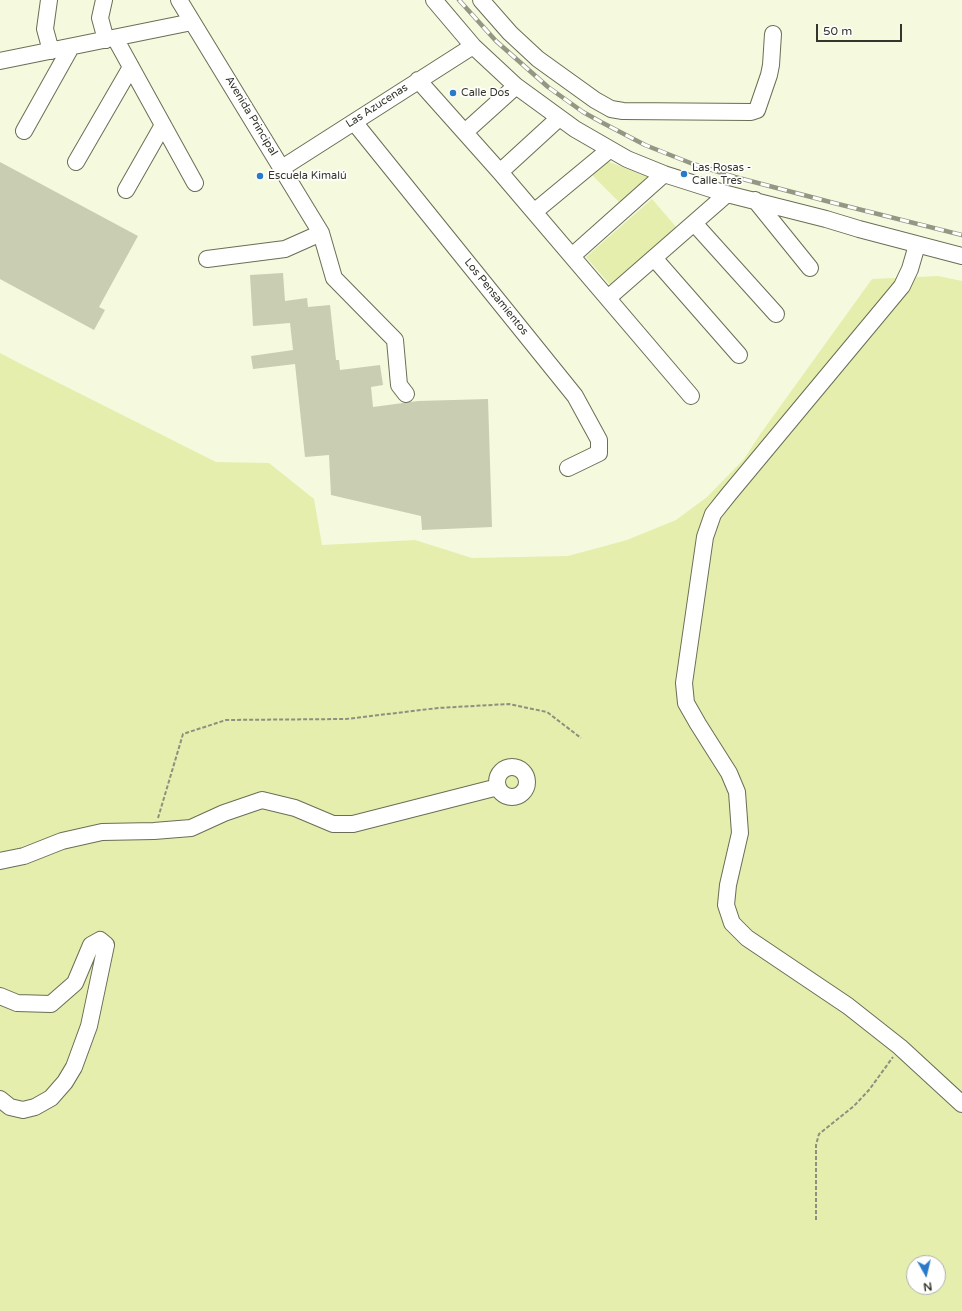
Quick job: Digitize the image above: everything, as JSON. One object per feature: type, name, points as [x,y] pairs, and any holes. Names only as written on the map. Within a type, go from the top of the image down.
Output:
[{"type":"street","points":[[49,0],[45,29],[51,51]]},
{"type":"street","points":[[104,0],[100,18],[111,39],[132,67],[195,183]]},
{"type":"street","name":"Avenida Principal","points":[[179,0],[216,58],[321,233],[334,278],[395,340],[399,385],[406,394]]},
{"type":"street","points":[[434,0],[473,46],[516,86],[575,129],[627,159],[664,174],[727,194],[826,218],[917,245],[962,256]]},
{"type":"street","points":[[481,0],[510,33],[538,59],[595,100],[610,109],[623,111],[751,112],[757,110],[771,65],[773,34]]},
{"type":"street","points":[[1,62],[192,22]]},
{"type":"street","name":"Las Azucenas","points":[[282,168],[473,46]]},
{"type":"street","points":[[24,131],[71,47]]},
{"type":"street","points":[[76,162],[132,67]]},
{"type":"street","points":[[418,80],[466,132],[691,396]]},
{"type":"street","points":[[466,132],[516,86]]},
{"type":"street","points":[[500,172],[559,118]]},
{"type":"street","name":"Los Pensamientos","points":[[354,122],[575,396],[599,440],[599,453],[568,468]]},
{"type":"street","points":[[126,190],[163,125]]},
{"type":"street","points":[[534,212],[609,150]]},
{"type":"street","points":[[572,256],[664,174]]},
{"type":"street","points":[[608,298],[727,194]]},
{"type":"street","points":[[755,200],[810,268]]},
{"type":"street","points":[[694,223],[776,314]]},
{"type":"street","points":[[207,259],[285,249],[321,233]]},
{"type":"street","points":[[917,245],[910,269],[902,286],[728,494],[713,514],[705,537],[684,683],[686,703],[730,773],[737,792],[740,833],[728,885],[726,905],[732,923],[747,938],[848,1006],[900,1046],[962,1104]]},
{"type":"street","points":[[654,258],[738,355]]},
{"type":"street","points":[[0,861],[24,856],[62,841],[102,832],[154,831],[191,828],[224,813],[262,800],[295,808],[333,824],[353,824],[498,787]]},
{"type":"street","points":[[0,996],[16,1003],[51,1004],[75,983],[91,945],[100,940],[106,945],[89,1026],[74,1067],[65,1082],[51,1098],[23,1110],[10,1107],[0,1099]]},
{"type":"path","points":[[154,831],[183,734],[226,720],[346,718],[438,708],[509,704],[547,712],[581,738]]},
{"type":"path","points":[[816,1220],[816,1145],[819,1134],[854,1106],[869,1090],[900,1046]]},
{"type":"green space","points":[[607,161],[647,177],[620,203],[592,175]]},
{"type":"green space","points":[[652,199],[678,229],[612,287],[586,257]]},
{"type":"green space","points":[[938,276],[962,281],[962,1311],[0,1311],[0,353],[216,462],[269,463],[314,499],[322,545],[415,540],[472,558],[568,556],[627,540],[676,520],[707,497],[744,459],[761,433],[872,279]]},
{"type":"building","points":[[0,162],[138,236],[99,307],[105,310],[94,330],[0,279]]},
{"type":"building","points":[[283,273],[285,301],[307,298],[308,307],[330,305],[336,360],[339,360],[340,370],[380,365],[383,385],[371,387],[373,407],[418,401],[488,399],[492,527],[422,530],[421,516],[331,495],[329,455],[305,457],[295,364],[253,369],[251,356],[293,350],[290,323],[253,326],[250,275]]},
{"type":"railway","points":[[459,0],[496,41],[548,87],[583,112],[645,145],[693,164],[735,177],[962,235]]},
{"type":"place","name":"Calle Dos","points":[[453,93]]},
{"type":"place","name":"Las Rosas - Calle Tres","points":[[684,174]]},
{"type":"place","name":"Escuela Kimalú","points":[[260,176]]}]
